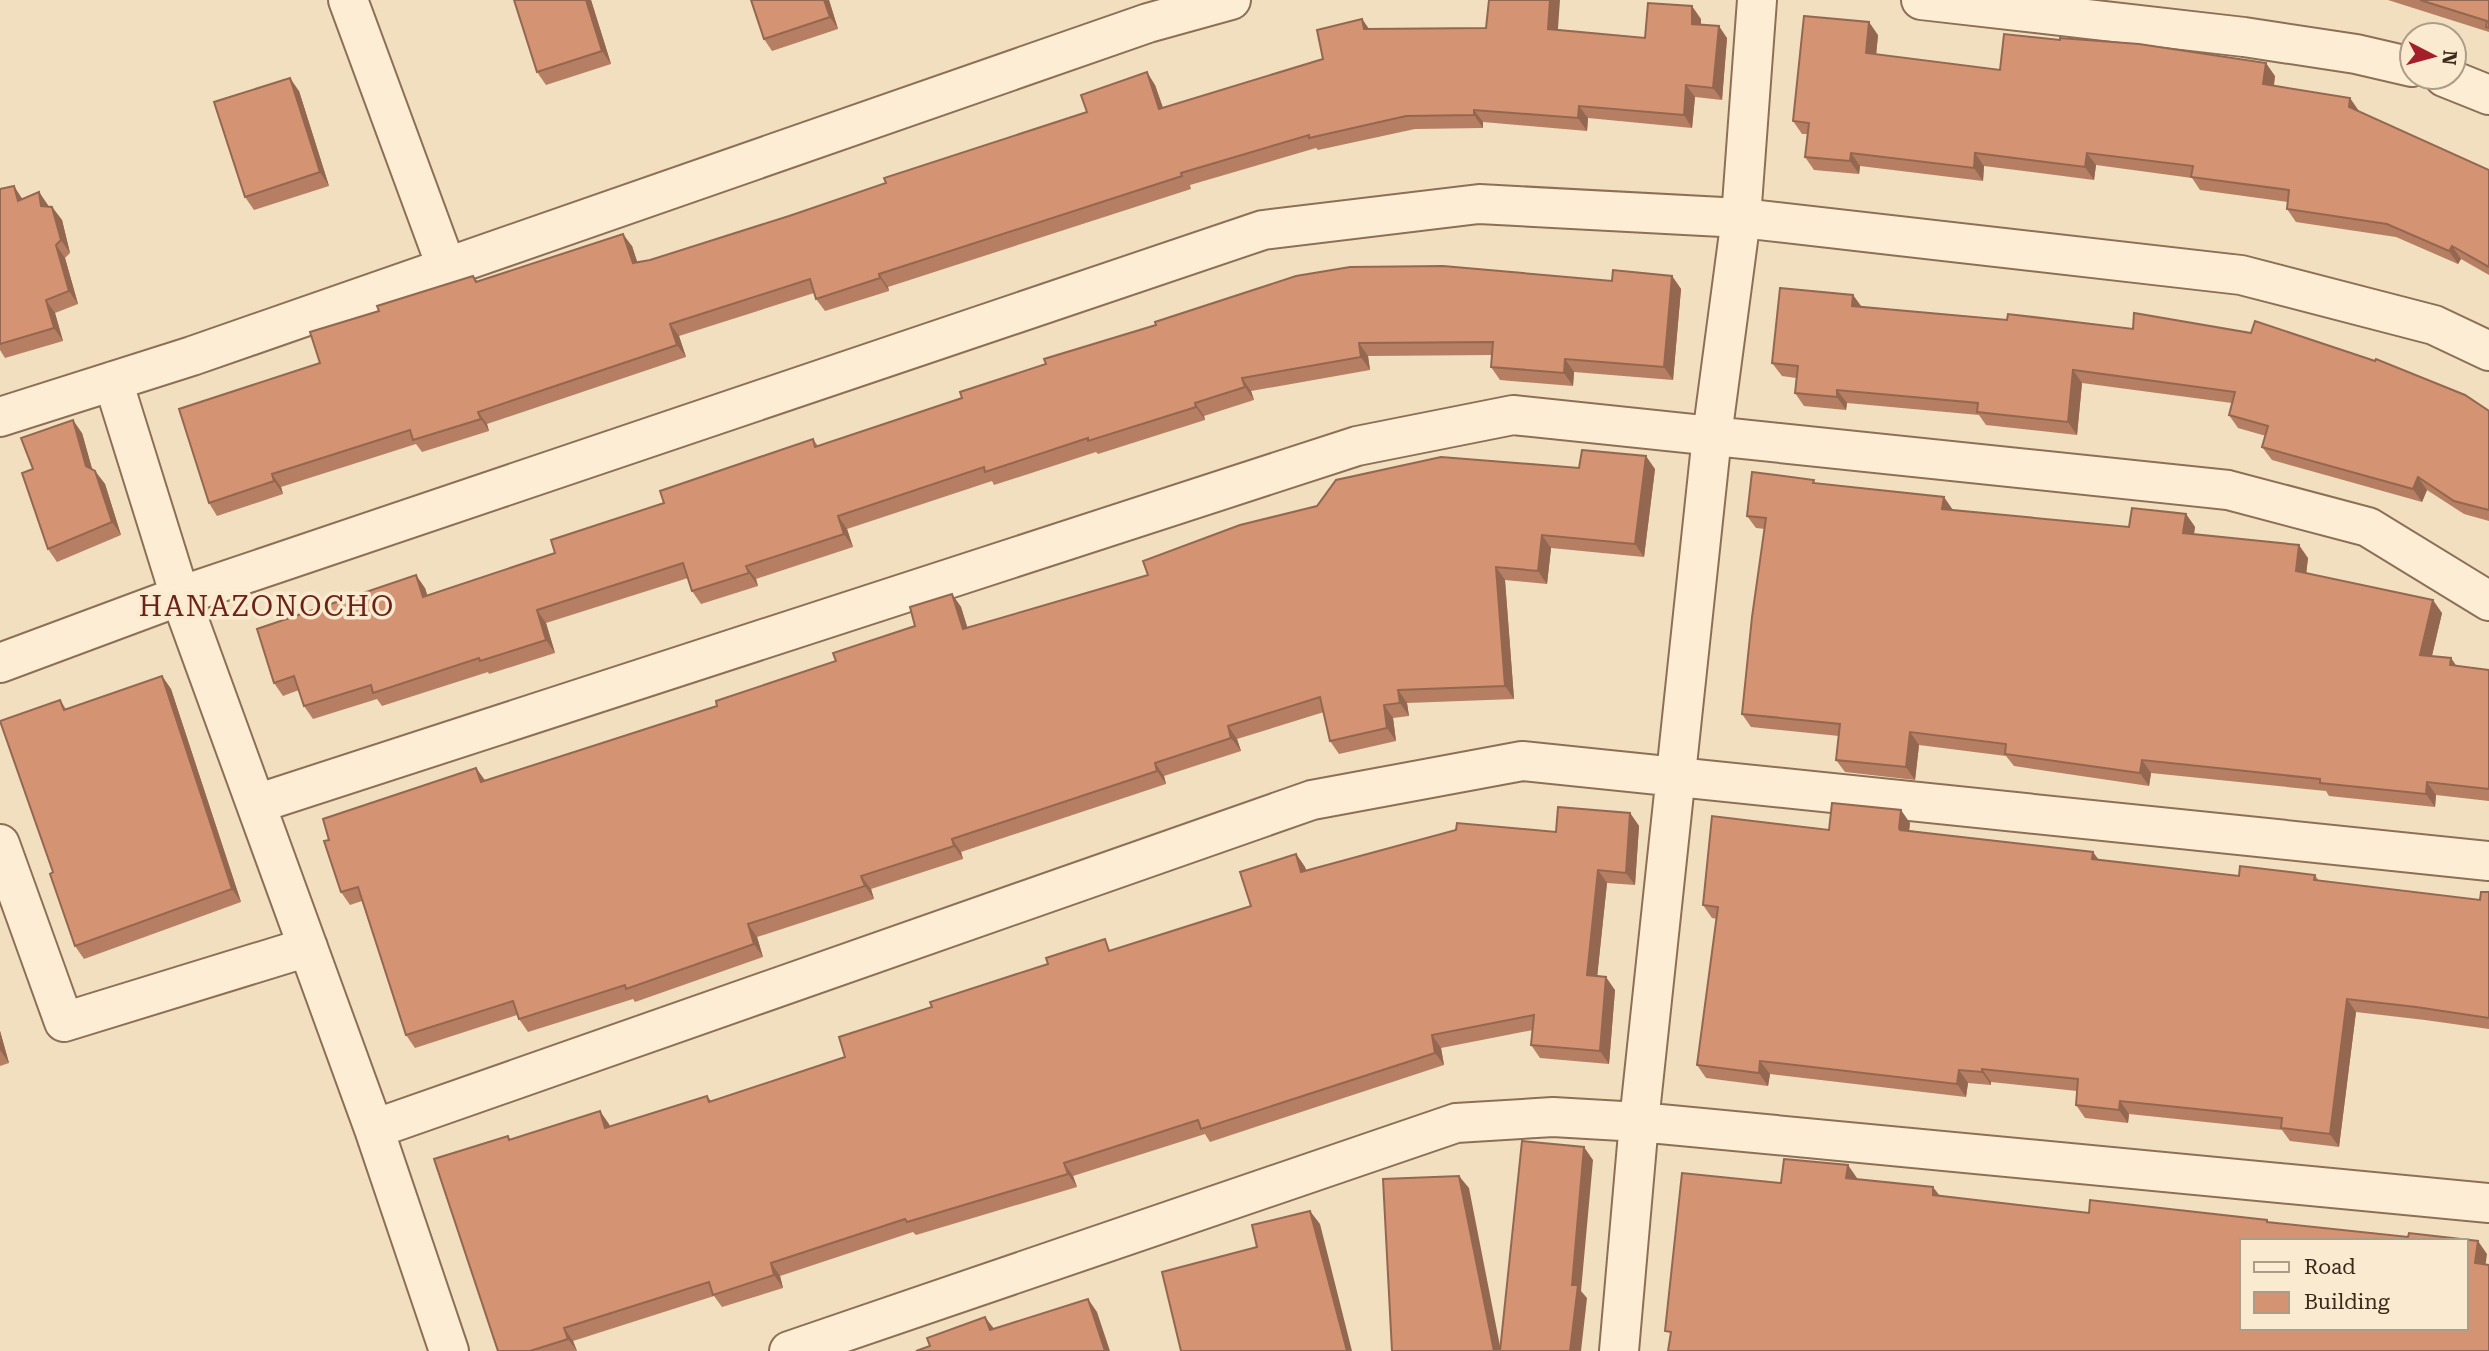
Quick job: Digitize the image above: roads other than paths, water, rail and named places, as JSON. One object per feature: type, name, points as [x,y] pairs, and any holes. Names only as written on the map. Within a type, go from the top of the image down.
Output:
[{"type":"street","points":[[348,0],[446,266]]},
{"type":"street","points":[[0,418],[192,356],[1148,23],[1231,0]]},
{"type":"street","points":[[1619,1351],[1639,1122],[1712,436],[1741,218],[1757,0]]},
{"type":"street","points":[[1921,0],[2244,37],[2356,54],[2398,64]]},
{"type":"street","points":[[2468,87],[2489,95]]},
{"type":"street","points":[[0,663],[180,596],[1263,230],[1479,204],[1741,218],[2241,275],[2434,325],[2489,351]]},
{"type":"street","points":[[113,381],[180,596],[374,1129],[449,1351]]},
{"type":"street","points":[[256,804],[1357,446],[1513,415],[2228,490],[2368,527],[2489,601]]},
{"type":"street","points":[[374,1129],[1312,800],[1522,761],[2489,861]]},
{"type":"street","points":[[0,844],[64,1022],[308,947]]},
{"type":"street","points":[[789,1351],[1456,1123],[1553,1117],[1639,1122],[2489,1203]]},
{"type":"district","name":"HANAZONOCHO","points":[[267,606]]}]
